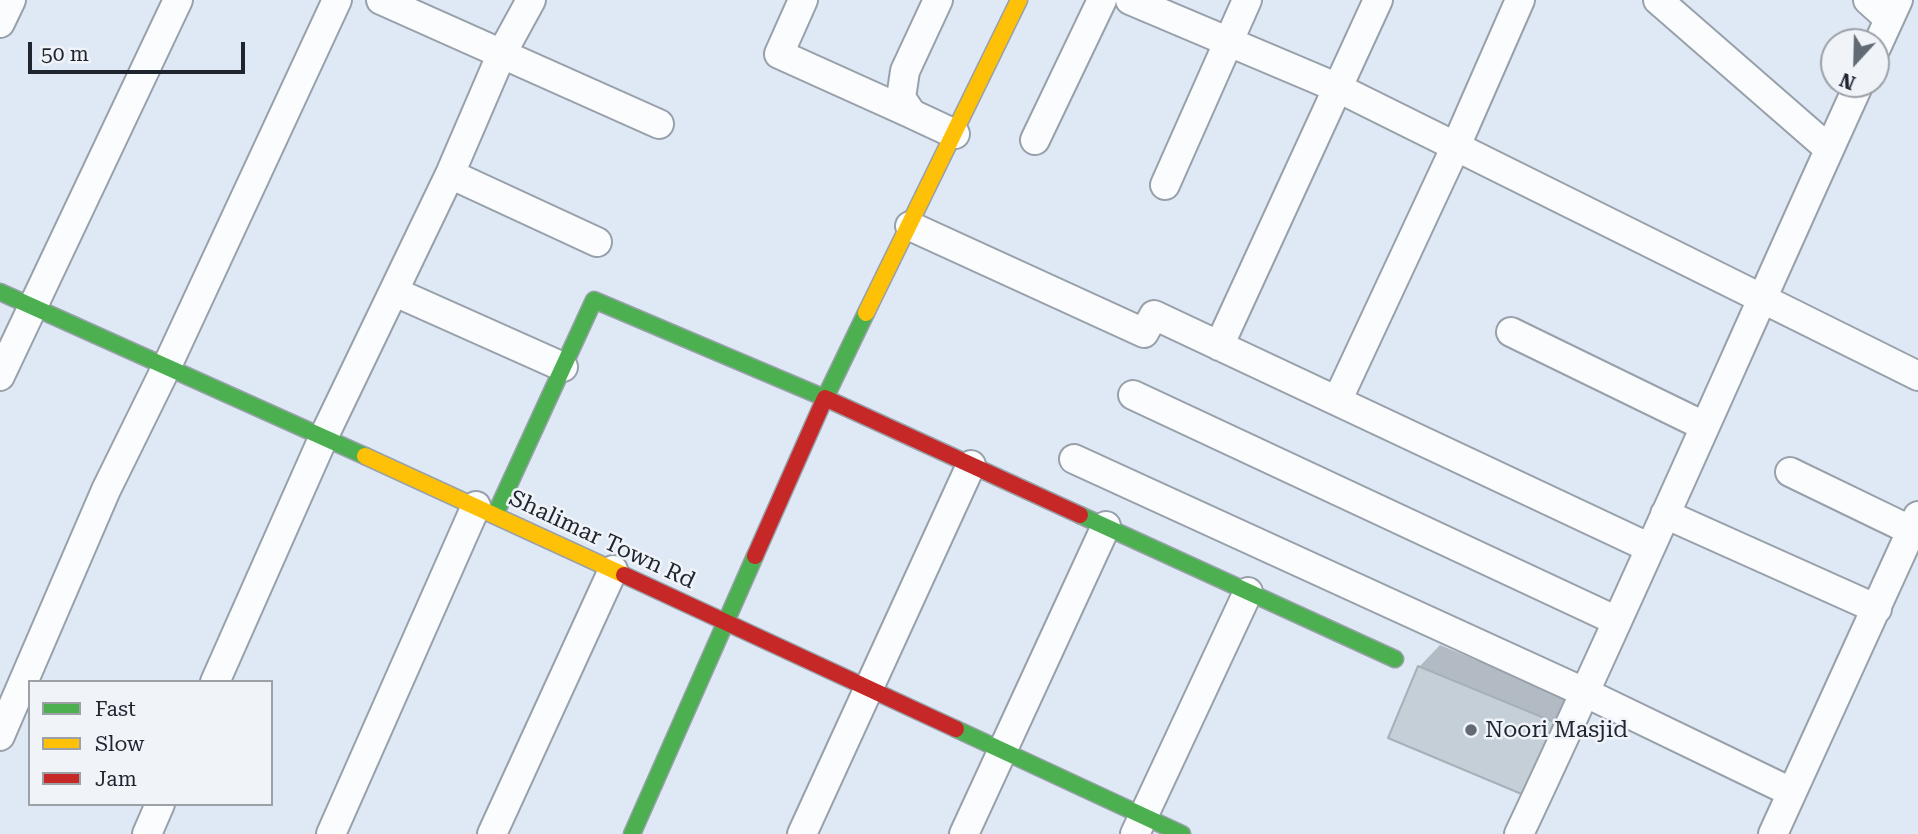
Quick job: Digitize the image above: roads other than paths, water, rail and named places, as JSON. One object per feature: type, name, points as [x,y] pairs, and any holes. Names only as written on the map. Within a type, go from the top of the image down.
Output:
[{"type":"street","points":[[0,23],[11,0]]},
{"type":"street","points":[[0,376],[178,0]]},
{"type":"street","points":[[0,736],[106,490],[167,366],[337,0]]},
{"type":"street","points":[[382,0],[659,124]]},
{"type":"street","points":[[216,680],[324,436],[450,174],[502,53],[531,0]]},
{"type":"street","points":[[803,0],[779,54],[955,134]]},
{"type":"street","points":[[912,114],[901,98],[905,71],[938,0]]},
{"type":"street","points":[[632,834],[825,398],[1019,0]]},
{"type":"street","points":[[1035,140],[1102,0]]},
{"type":"street","points":[[1129,0],[1338,88],[1918,376]]},
{"type":"street","points":[[1165,185],[1247,0]]},
{"type":"street","points":[[1219,346],[1378,0]]},
{"type":"street","points":[[1337,401],[1456,146],[1520,0]]},
{"type":"street","points":[[1658,0],[1829,149]]},
{"type":"street","points":[[1868,0],[1894,9],[1885,28]]},
{"type":"street","points":[[1519,834],[1586,693],[1853,98]]},
{"type":"street","points":[[450,174],[597,242]]},
{"type":"street","points":[[910,226],[1144,333],[1154,316],[1650,548]]},
{"type":"street","name":"Shalimar Town Rd","points":[[0,292],[324,436],[1002,750],[1140,825],[1182,834]]},
{"type":"street","points":[[395,292],[563,367]]},
{"type":"street","points":[[331,834],[485,510],[563,367],[594,300],[825,398],[1395,659]]},
{"type":"street","points":[[1511,332],[1704,426]]},
{"type":"street","points":[[1133,395],[1617,621]]},
{"type":"street","points":[[1074,459],[1586,693],[1791,792]]},
{"type":"street","points":[[802,834],[971,465]]},
{"type":"street","points":[[1773,834],[1915,523],[1790,472]]},
{"type":"street","points":[[1665,514],[1877,609]]},
{"type":"street","points":[[964,834],[1106,526]]},
{"type":"street","points":[[492,834],[613,570]]},
{"type":"street","points":[[1140,825],[1248,592]]},
{"type":"street","points":[[147,834],[159,806]]},
{"type":"place","name":"Noori Masjid","points":[[1471,730]]}]
